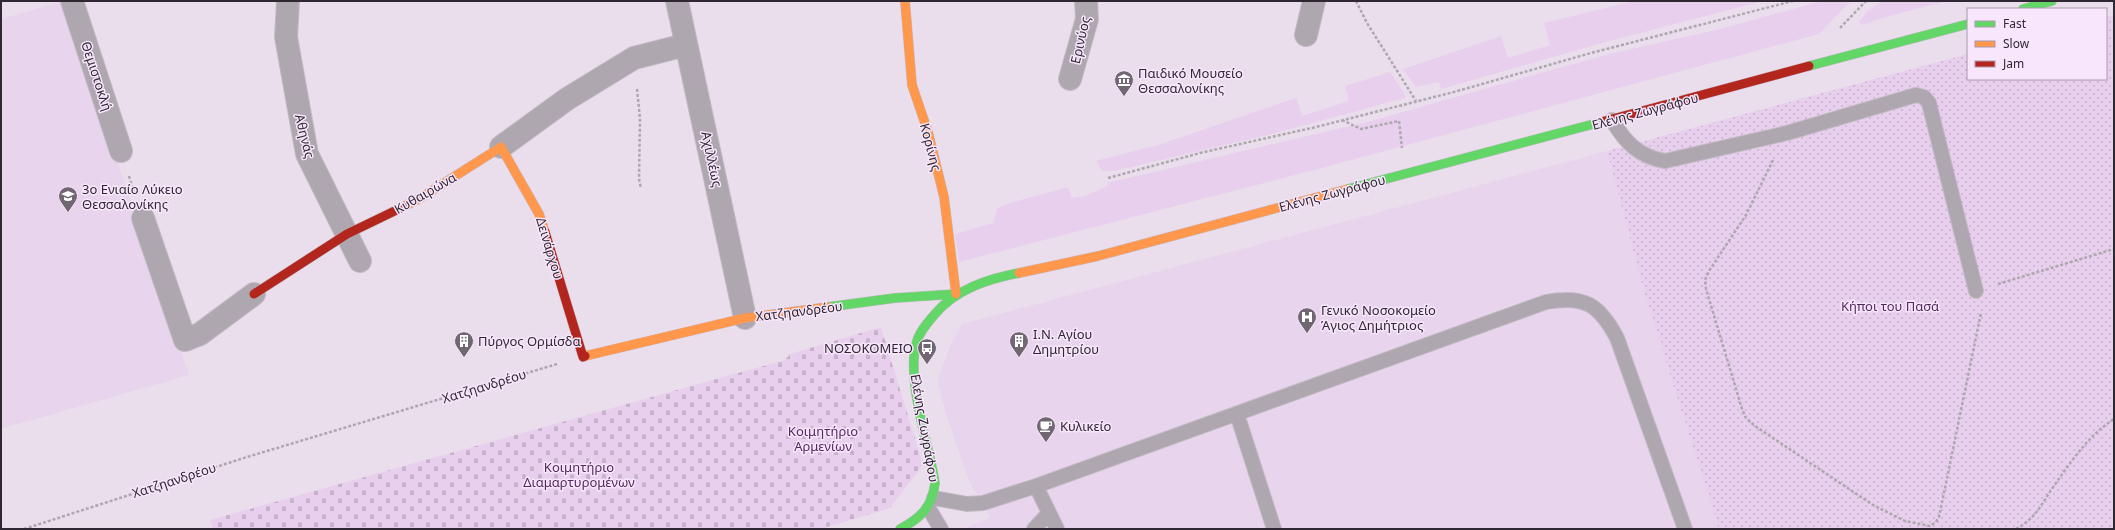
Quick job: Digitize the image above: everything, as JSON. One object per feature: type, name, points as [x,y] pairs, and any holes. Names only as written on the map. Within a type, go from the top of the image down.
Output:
[{"type":"main road","name":"Κορίνης","points":[[906,1],[912,85],[928,132],[944,197],[956,294]]},
{"type":"main road","points":[[2027,8],[2052,1]]},
{"type":"main road","name":"Ελένης Ζωγράφου","points":[[931,503],[935,484],[933,462],[914,374],[915,348],[919,336],[931,318],[942,305],[963,290],[997,278],[1132,247],[1967,24]]},
{"type":"main road","name":"Κυθαιρώνα","points":[[254,294],[347,234],[422,197],[501,147]]},
{"type":"main road","name":"Δεινάρχου","points":[[501,147],[539,214],[583,357]]},
{"type":"main road","name":"Χατζηανδρέου","points":[[583,357],[745,318],[895,298],[956,294]]},
{"type":"main road","points":[[900,529],[920,517],[931,503]]},
{"type":"street","name":"Θεμιστοκλή","points":[[72,1],[121,151]]},
{"type":"street","name":"Αθηνάς","points":[[288,1],[286,37],[307,154],[360,262]]},
{"type":"street","name":"Αχιλλέως","points":[[676,1],[710,150],[745,318]]},
{"type":"street","name":"Ερινύος","points":[[1070,79],[1087,19],[1086,1]]},
{"type":"street","points":[[1306,35],[1314,1]]},
{"type":"street","points":[[501,147],[567,99],[634,58],[685,45]]},
{"type":"street","points":[[142,218],[185,340],[200,334],[254,294]]},
{"type":"lane","points":[[1612,120],[1622,137],[1633,148],[1653,159],[1665,161],[1787,133],[1916,95],[1924,98],[1929,103],[1976,291]]},
{"type":"lane","points":[[941,529],[931,503],[982,503],[1036,486],[1546,302],[1564,299],[1582,300],[1596,309],[1609,323],[1617,338],[1685,529]]},
{"type":"lane","points":[[1238,414],[1274,529]]},
{"type":"lane","points":[[1036,486],[1057,529]]},
{"type":"lane","points":[[1034,529],[1049,512]]},
{"type":"path","points":[[1356,1],[1367,23],[1416,101]]},
{"type":"path","points":[[1108,178],[1200,153],[1416,101],[1793,1]]},
{"type":"path","points":[[634,58],[640,118],[639,179],[641,188]]},
{"type":"path","points":[[1342,120],[1361,128],[1399,121]]},
{"type":"path","points":[[1787,133],[1746,215],[1709,271],[1705,280],[1706,289],[1742,409],[1746,418],[1755,426],[1873,505],[1905,521],[1930,526],[1936,522],[1939,517],[1981,320],[1976,291],[2114,249]]},
{"type":"path","points":[[121,151],[142,218]]},
{"type":"path","name":"Χατζηανδρέου","points":[[24,529],[247,457],[583,357]]},
{"type":"path","points":[[2016,529],[2036,514],[2055,483],[2092,437],[2114,419]]},
{"type":"shaded area","name":"3o Ενιαίο Λύκειο Θεσσαλονίκης","points":[[64,1],[189,375],[1,429],[1,19]]},
{"type":"shaded area","name":"Γενικό Νοσοκομείο Άγιος Δημήτριος","points":[[1607,151],[1646,298],[1719,529],[962,529],[990,518],[983,503],[970,484],[946,414],[938,384],[940,373],[951,344],[962,324]]},
{"type":"green space","points":[[1634,1],[1763,1],[1606,42],[1441,89],[1439,82],[1416,87],[1403,69],[1501,36],[1508,58],[1550,45],[1544,23]]},
{"type":"green space","points":[[1822,1],[1851,1],[1819,34],[1299,174],[959,262],[955,234],[993,223],[998,208],[1010,203],[1068,187],[1072,198],[1086,196],[1108,186],[1107,183],[1371,121],[1605,55],[1720,29]]},
{"type":"green space","points":[[1882,1],[1947,1],[1885,17],[1863,25],[1859,22],[1868,11]]},
{"type":"green space","name":"Κήποι του Πασά","points":[[2114,15],[2114,529],[1719,529],[1646,298],[1607,151],[1967,54],[1967,80],[2107,80],[2107,17]]},
{"type":"green space","points":[[1390,72],[1403,92],[1405,98],[1272,134],[1114,171],[1102,171],[1096,161],[1158,145],[1296,98],[1302,116],[1349,101],[1345,86]]},
{"type":"green space","name":"Κοιμητήριο Αρμενίων","points":[[881,327],[923,465],[890,508],[821,529],[213,529],[210,520],[785,360],[790,354]]},
{"type":"traffic: fast","points":[[2027,8],[2052,1]]},
{"type":"traffic: fast","points":[[1809,66],[1967,24]]},
{"type":"traffic: fast","points":[[1348,189],[1605,121]]},
{"type":"traffic: fast","points":[[900,529],[914,521],[924,511],[931,499],[935,483],[916,392],[914,356],[918,337],[932,317],[943,305],[953,298],[973,286],[996,278],[1019,273]]},
{"type":"traffic: fast","points":[[828,307],[895,298],[956,294]]},
{"type":"traffic: slow","points":[[905,1],[912,85],[928,132],[944,197],[956,294]]},
{"type":"traffic: slow","points":[[407,205],[501,147],[539,214],[545,232]]},
{"type":"traffic: slow","points":[[1019,273],[1098,256],[1348,189]]},
{"type":"traffic: slow","points":[[585,356],[745,318],[828,307]]},
{"type":"traffic: jam","points":[[1605,121],[1809,66]]},
{"type":"traffic: jam","points":[[254,294],[347,234],[407,205]]},
{"type":"traffic: jam","points":[[545,232],[583,357],[585,356]]},
{"type":"place","name":"Παιδικό Μουσείο Θεσσαλονίκης","points":[[1124,97]]},
{"type":"place","name":"3o Ενιαίο Λύκειο Θεσσαλονίκης","points":[[68,213]]},
{"type":"place","name":"Γενικό Νοσοκομείο Άγιος Δημήτριος","points":[[1307,334]]},
{"type":"place","name":"Πύργος Ορμίσδα","points":[[464,358]]},
{"type":"place","name":"Ι.Ν. Αγίου Δημητρίου","points":[[1019,358]]},
{"type":"place","name":"ΝΟΣΟΚΟΜΕΙΟ","points":[[927,365]]},
{"type":"place","name":"Κυλικείο","points":[[1046,443]]},
{"type":"park label","name":"Κοιμητήριο Διαμαρτυρομένων","points":[[579,474]]}]
